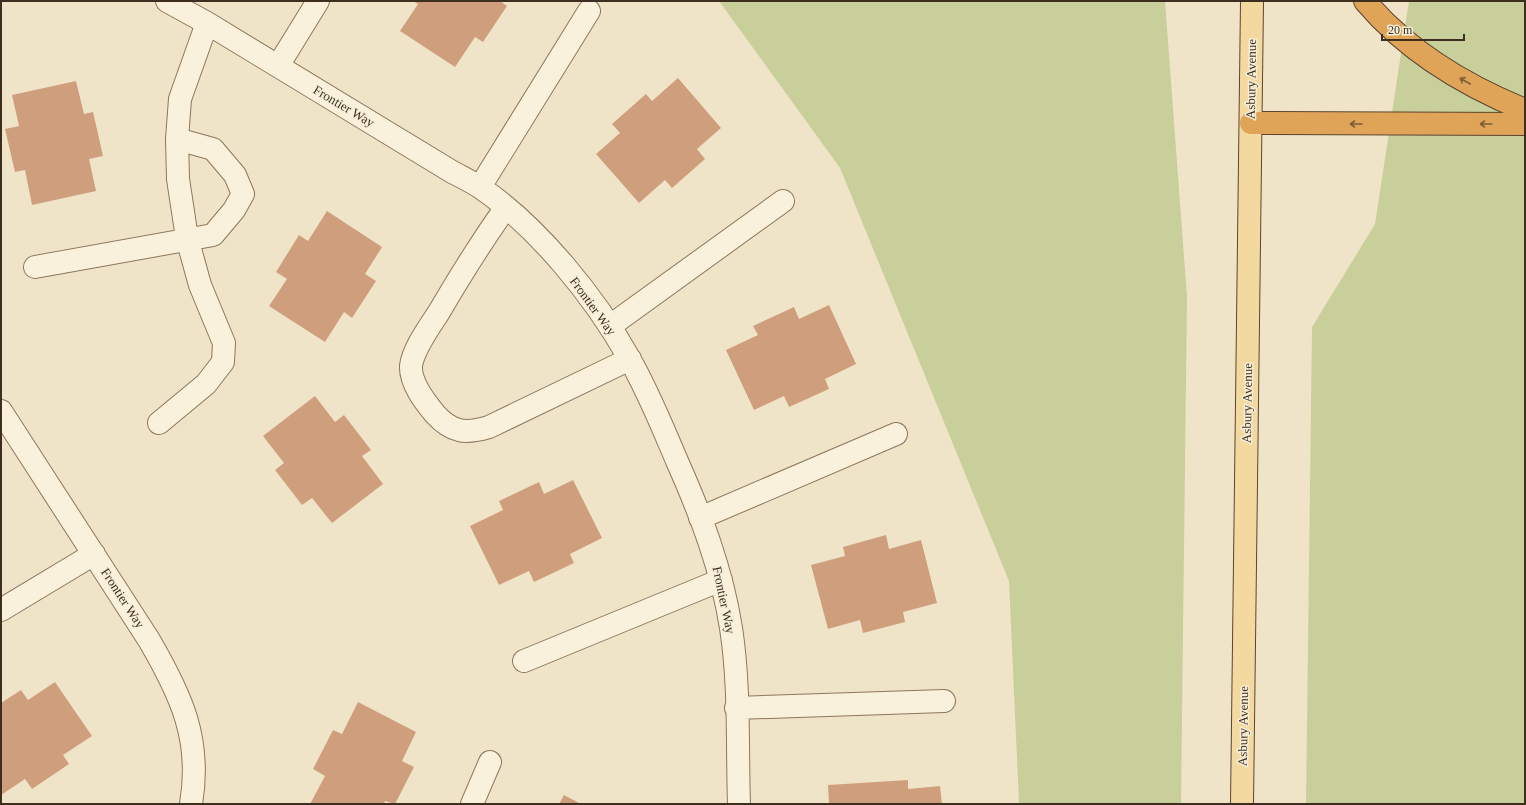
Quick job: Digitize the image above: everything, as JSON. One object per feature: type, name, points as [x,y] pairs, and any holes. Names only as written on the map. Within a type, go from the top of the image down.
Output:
[{"type":"highway","points":[[1365,1],[1396,32],[1427,57],[1492,96],[1525,110]]},
{"type":"highway","points":[[1251,123],[1525,124]]},
{"type":"main road","name":"Asbury Avenue","points":[[1242,804],[1252,1]]},
{"type":"street","name":"Frontier Way","points":[[167,1],[207,23],[448,170],[480,187],[529,227],[567,270],[610,326],[630,359],[660,422],[713,550],[731,628],[736,680],[739,804]]},
{"type":"street","points":[[278,66],[318,1]]},
{"type":"street","points":[[480,187],[589,11]]},
{"type":"street","points":[[159,423],[206,384],[223,362],[224,343],[200,285],[187,238],[178,179],[177,139],[180,99],[207,23]]},
{"type":"street","points":[[35,267],[213,234],[234,210],[243,194],[235,175],[213,149],[177,139]]},
{"type":"street","points":[[610,326],[783,201]]},
{"type":"street","points":[[506,207],[484,238],[421,341],[411,365],[412,377],[436,415],[448,427],[466,432],[476,431],[496,424],[630,359]]},
{"type":"street","name":"Frontier Way","points":[[1,411],[153,646],[172,679],[186,715],[194,753],[194,787],[191,804]]},
{"type":"street","points":[[700,518],[896,434]]},
{"type":"street","points":[[1,610],[94,554]]},
{"type":"street","points":[[524,661],[721,580]]},
{"type":"street","points":[[736,708],[944,701]]},
{"type":"street","points":[[472,804],[490,762]]},
{"type":"green space","points":[[719,1],[1165,1],[1187,297],[1181,804],[1019,804],[1009,581],[840,168]]},
{"type":"green space","points":[[1409,1],[1525,1],[1525,804],[1306,804],[1312,327],[1375,224]]},
{"type":"building","points":[[413,1],[500,1],[507,6],[483,42],[475,37],[455,67],[400,31],[418,4]]},
{"type":"building","points":[[678,78],[721,128],[697,149],[705,159],[672,188],[665,180],[639,203],[596,154],[620,133],[612,124],[646,94],[652,101]]},
{"type":"building","points":[[76,81],[84,114],[93,112],[103,156],[89,159],[96,191],[32,205],[25,170],[15,172],[5,129],[19,126],[12,95]]},
{"type":"building","points":[[327,211],[382,247],[365,274],[376,281],[352,318],[344,312],[325,342],[269,306],[287,279],[276,272],[299,235],[308,241]]},
{"type":"building","points":[[829,305],[856,364],[825,379],[829,389],[789,407],[784,396],[754,410],[726,350],[758,335],[753,326],[794,307],[799,319]]},
{"type":"building","points":[[315,396],[335,422],[344,415],[371,450],[362,456],[383,484],[332,523],[312,498],[302,505],[275,470],[284,463],[263,436]]},
{"type":"building","points":[[573,480],[602,538],[570,554],[574,563],[534,582],[529,571],[499,585],[470,526],[503,510],[499,501],[539,482],[544,494]]},
{"type":"building","points":[[886,535],[889,549],[921,540],[937,603],[903,612],[905,622],[863,633],[860,620],[828,629],[811,565],[845,556],[843,547]]},
{"type":"building","points":[[55,682],[92,736],[63,755],[69,764],[32,789],[25,779],[1,795],[1,703],[21,690],[28,700]]},
{"type":"building","points":[[358,702],[416,732],[402,761],[414,767],[395,804],[385,801],[384,804],[310,804],[325,776],[313,769],[333,730],[342,734]]},
{"type":"building","points":[[908,780],[908,789],[940,786],[942,804],[829,804],[828,785]]},
{"type":"building","points":[[564,795],[581,804],[559,804]]}]
